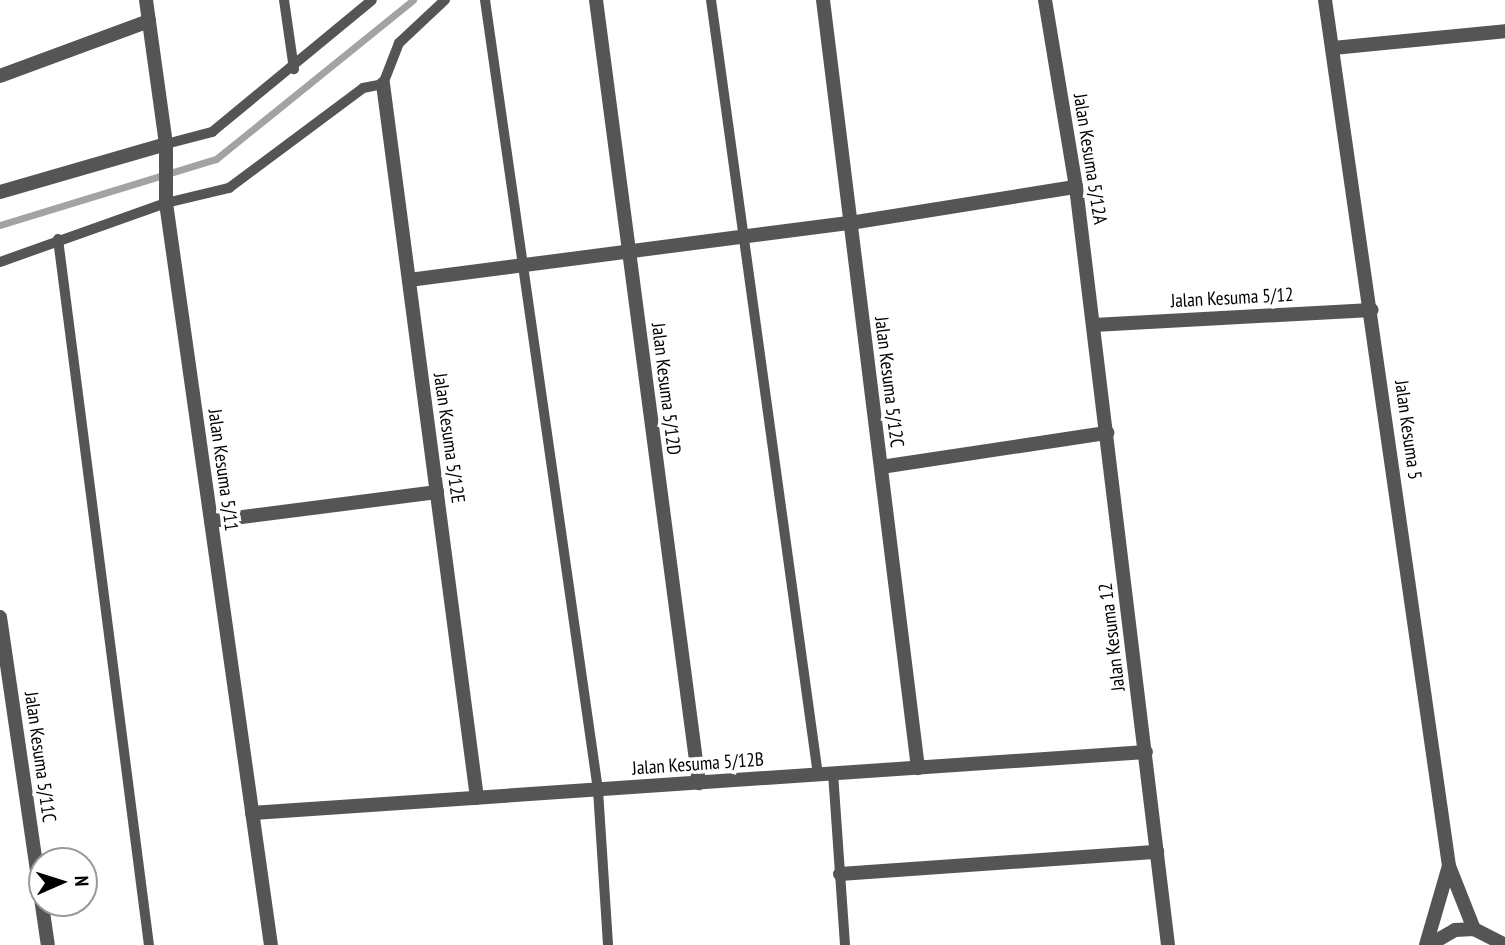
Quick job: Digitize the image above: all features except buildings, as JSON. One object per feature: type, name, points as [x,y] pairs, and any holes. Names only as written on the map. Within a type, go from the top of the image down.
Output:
[{"type":"street","name":"Jalan Kesuma 5/11","points":[[146,0],[166,144],[166,203],[271,945]]},
{"type":"street","name":"Jalan Kesuma 5/12D","points":[[596,0],[699,783]]},
{"type":"street","name":"Jalan Kesuma 5/12C","points":[[823,0],[918,768]]},
{"type":"street","name":"Jalan Kesuma 5/12A","points":[[1045,0],[1076,187],[1094,325]]},
{"type":"street","name":"Jalan Kesuma 5","points":[[1325,0],[1372,310],[1449,866],[1474,929]]},
{"type":"street","points":[[0,76],[149,21]]},
{"type":"street","points":[[1333,48],[1505,31]]},
{"type":"street","name":"Jalan Kesuma 5/12E","points":[[383,84],[477,798]]},
{"type":"street","points":[[0,192],[166,144]]},
{"type":"street","points":[[409,279],[743,234],[850,223],[1076,187]]},
{"type":"street","name":"Jalan Kesuma 5/12","points":[[1094,325],[1372,310]]},
{"type":"street","name":"Jalan Kesuma 12","points":[[1094,325],[1168,945]]},
{"type":"street","points":[[881,467],[1107,433]]},
{"type":"street","points":[[211,521],[437,492]]},
{"type":"street","name":"Jalan Kesuma 5/11C","points":[[0,617],[48,945]]},
{"type":"street","name":"Jalan Kesuma 5/12B","points":[[252,813],[1146,752]]},
{"type":"street","points":[[840,874],[1157,852]]},
{"type":"street","name":"Jalan Kesuma 5","points":[[1427,945],[1449,866]]},
{"type":"street","points":[[1427,945],[1455,930],[1474,929],[1505,945]]},
{"type":"lane","points":[[284,0],[294,69]]},
{"type":"lane","points":[[166,144],[212,132],[294,69],[372,0]]},
{"type":"lane","points":[[0,262],[58,239],[166,203],[229,188],[363,88],[383,84],[399,43],[445,0]]},
{"type":"lane","points":[[485,0],[598,790],[608,945]]},
{"type":"lane","points":[[711,0],[743,234],[826,774],[840,874],[845,945]]},
{"type":"lane","points":[[58,239],[149,945]]},
{"type":"waterway","points":[[0,225],[216,159],[413,0]]}]
